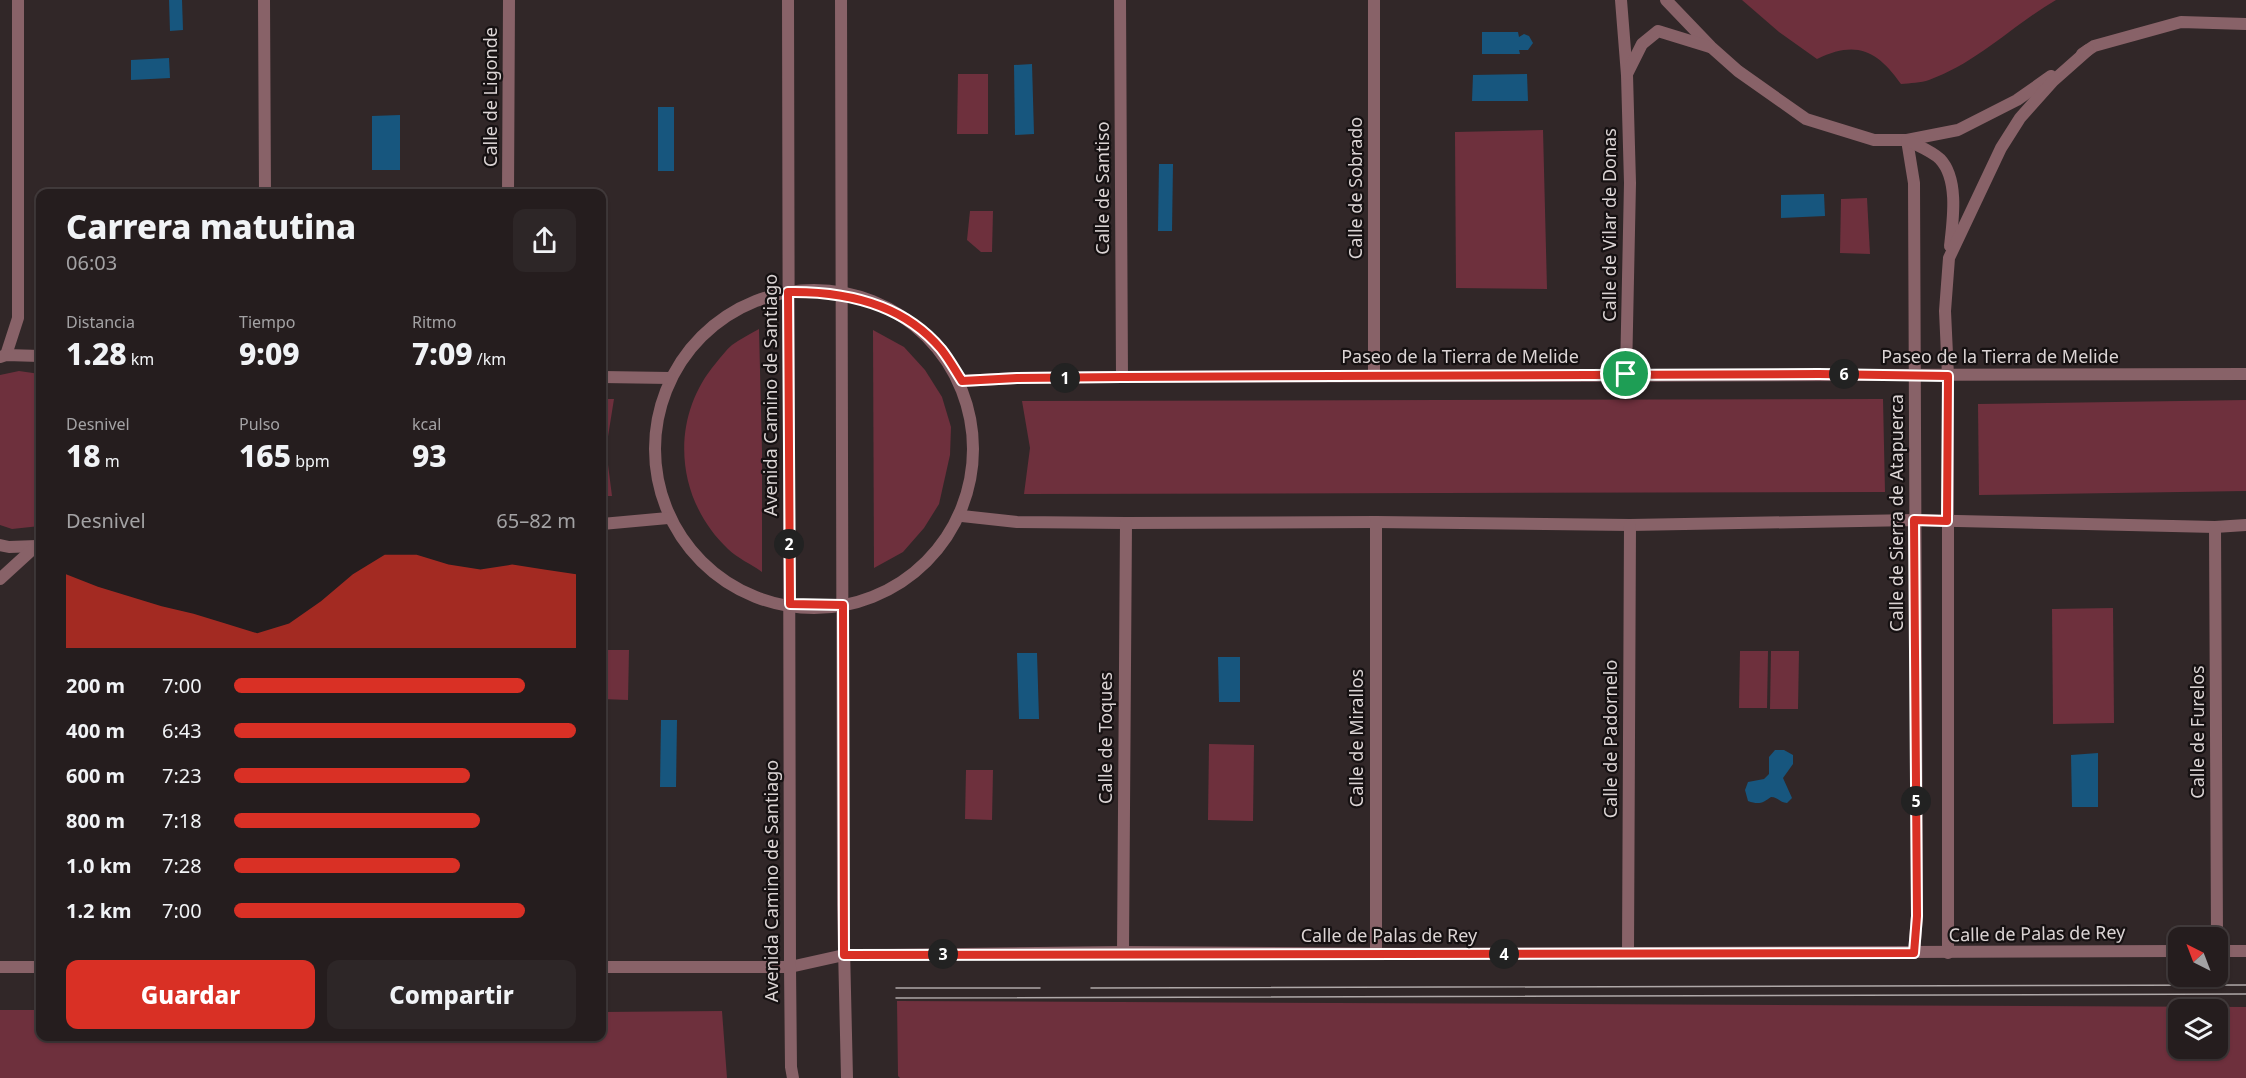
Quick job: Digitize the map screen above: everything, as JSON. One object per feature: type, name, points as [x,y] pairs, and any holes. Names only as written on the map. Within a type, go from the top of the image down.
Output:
[{"type":"street","points":[[18,0],[18,318],[3,356],[36,356]]},
{"type":"street","points":[[264,0],[264,189]]},
{"type":"street","name":"Calle de Ligonde","points":[[508,189],[509,0]]},
{"type":"street","name":"Avenida Camino de Santiago","points":[[788,0],[790,967],[793,1078]]},
{"type":"street","points":[[841,0],[844,955],[848,1078]]},
{"type":"street","name":"Calle de Santiso","points":[[1120,0],[1122,377]]},
{"type":"street","name":"Calle de Sobrado","points":[[1374,0],[1374,376]]},
{"type":"street","name":"Calle de Vilar de Donas","points":[[1621,0],[1627,75],[1630,183],[1626,374]]},
{"type":"street","points":[[1666,0],[1711,47],[1738,71],[1806,119],[1874,140],[1907,140],[1958,130],[2017,100],[2094,46],[2181,22],[2246,24]]},
{"type":"street","name":"Calle de Vilar de Donas","points":[[1627,75],[1642,44],[1658,31],[1711,47]]},
{"type":"street","points":[[1949,258],[2001,148],[2020,118],[2053,81],[2088,50]]},
{"type":"street","points":[[1907,140],[1939,158],[1951,180],[1954,214],[1945,311],[1948,376],[1948,953]]},
{"type":"street","name":"Calle de Sierra de Atapuerca","points":[[1907,140],[1914,183],[1917,916],[1914,953]]},
{"type":"street","points":[[788,292],[842,295],[881,305],[913,323],[941,349],[962,381],[976,425],[976,472],[963,516],[922,567],[873,597],[843,605],[790,604],[752,596],[718,577],[689,550],[668,518],[656,484],[652,448],[657,412],[670,378],[690,348],[718,322],[750,304],[788,292]]},
{"type":"street","name":"Paseo de la Tierra de Melide","points":[[962,381],[1017,378],[1626,374],[1948,376],[2246,374]]},
{"type":"street","points":[[606,377],[670,378]]},
{"type":"street","points":[[963,516],[1017,522],[1126,523],[1376,522],[1630,525],[1914,520],[2215,527],[2246,525]]},
{"type":"street","points":[[606,524],[668,518]]},
{"type":"street","name":"Calle de Mirallos","points":[[1376,522],[1376,954]]},
{"type":"street","name":"Calle de Toques","points":[[1123,952],[1126,523]]},
{"type":"street","name":"Calle de Padornelo","points":[[1628,953],[1630,525]]},
{"type":"street","name":"Calle de Furelos","points":[[2215,527],[2217,927]]},
{"type":"street","points":[[0,545],[36,546]]},
{"type":"street","points":[[0,579],[36,548]]},
{"type":"street","name":"Calle de Palas de Rey","points":[[606,968],[790,967],[844,955],[1123,952],[1376,954],[2168,951]]},
{"type":"street","points":[[2228,951],[2246,951]]},
{"type":"street","points":[[0,968],[36,968]]},
{"type":"shaded area","points":[[1742,0],[2056,0],[1963,64],[1929,80],[1901,84],[1883,63],[1865,52],[1843,50],[1817,59],[1779,32]]},
{"type":"shaded area","points":[[958,74],[988,74],[988,134],[957,134]]},
{"type":"shaded area","points":[[1543,130],[1547,289],[1456,288],[1455,132]]},
{"type":"shaded area","points":[[1867,198],[1870,254],[1840,253],[1841,199]]},
{"type":"shaded area","points":[[970,211],[993,211],[992,252],[981,252],[967,240]]},
{"type":"shaded area","points":[[759,329],[762,572],[728,549],[710,529],[697,507],[684,458],[685,433],[691,408],[701,385],[730,347]]},
{"type":"shaded area","points":[[873,330],[904,347],[925,370],[942,397],[951,427],[950,455],[939,504],[924,528],[903,552],[874,568]]},
{"type":"shaded area","points":[[19,371],[36,373],[36,526],[12,529],[0,525],[0,375]]},
{"type":"shaded area","points":[[606,399],[614,399],[606,449]]},
{"type":"shaded area","points":[[1883,399],[1885,492],[1024,494],[1030,448],[1022,401]]},
{"type":"shaded area","points":[[2246,400],[2246,491],[1979,495],[1978,404]]},
{"type":"shaded area","points":[[606,449],[612,496],[606,496]]},
{"type":"shaded area","points":[[2113,608],[2114,723],[2053,724],[2052,609]]},
{"type":"shaded area","points":[[606,650],[629,650],[628,700],[606,699]]},
{"type":"shaded area","points":[[1740,651],[1768,651],[1767,708],[1739,708]]},
{"type":"shaded area","points":[[1771,651],[1799,651],[1798,709],[1770,709]]},
{"type":"shaded area","points":[[1209,744],[1254,745],[1253,821],[1208,820]]},
{"type":"shaded area","points":[[966,770],[993,770],[992,820],[965,819]]},
{"type":"shaded area","points":[[897,1001],[2168,1007],[2168,1059],[2228,1059],[2228,1007],[2246,1007],[2246,1078],[900,1078],[898,1076]]},
{"type":"shaded area","points":[[0,1010],[36,1010],[36,1041],[606,1041],[606,1012],[722,1011],[727,1078],[0,1078]]},
{"type":"water","points":[[169,0],[182,0],[183,30],[170,31]]},
{"type":"water","points":[[1482,32],[1518,32],[1519,37],[1524,34],[1529,36],[1533,43],[1528,50],[1519,50],[1520,54],[1482,54]]},
{"type":"water","points":[[169,58],[170,78],[131,80],[131,60]]},
{"type":"water","points":[[1032,64],[1034,134],[1015,135],[1014,65]]},
{"type":"water","points":[[1527,74],[1528,101],[1472,101],[1473,75]]},
{"type":"water","points":[[658,107],[674,107],[674,171],[658,171]]},
{"type":"water","points":[[400,115],[400,170],[372,170],[372,116]]},
{"type":"water","points":[[1159,164],[1173,164],[1172,231],[1158,231]]},
{"type":"water","points":[[1824,194],[1825,216],[1781,218],[1781,195]]},
{"type":"water","points":[[1017,653],[1037,653],[1039,719],[1019,719]]},
{"type":"water","points":[[1218,657],[1240,657],[1240,702],[1219,702]]},
{"type":"water","points":[[661,720],[677,720],[676,787],[660,787]]},
{"type":"water","points":[[1775,750],[1784,750],[1793,755],[1793,764],[1783,778],[1792,798],[1787,803],[1771,797],[1761,803],[1748,801],[1745,790],[1748,782],[1764,779],[1769,774],[1769,757]]},
{"type":"water","points":[[2098,753],[2098,807],[2072,807],[2071,755]]},
{"type":"tram line","points":[[1091,988],[2246,985]]},
{"type":"tram line","points":[[896,988],[1040,988]]},
{"type":"tram line","points":[[896,998],[2246,994]]},
{"type":"route","points":[[788,292],[842,295],[881,305],[913,323],[941,349],[962,381],[1017,378],[1626,374],[1948,376],[1947,521],[1914,520],[1917,916],[1914,953],[1123,952],[844,955],[843,605],[790,604],[788,292]]}]
